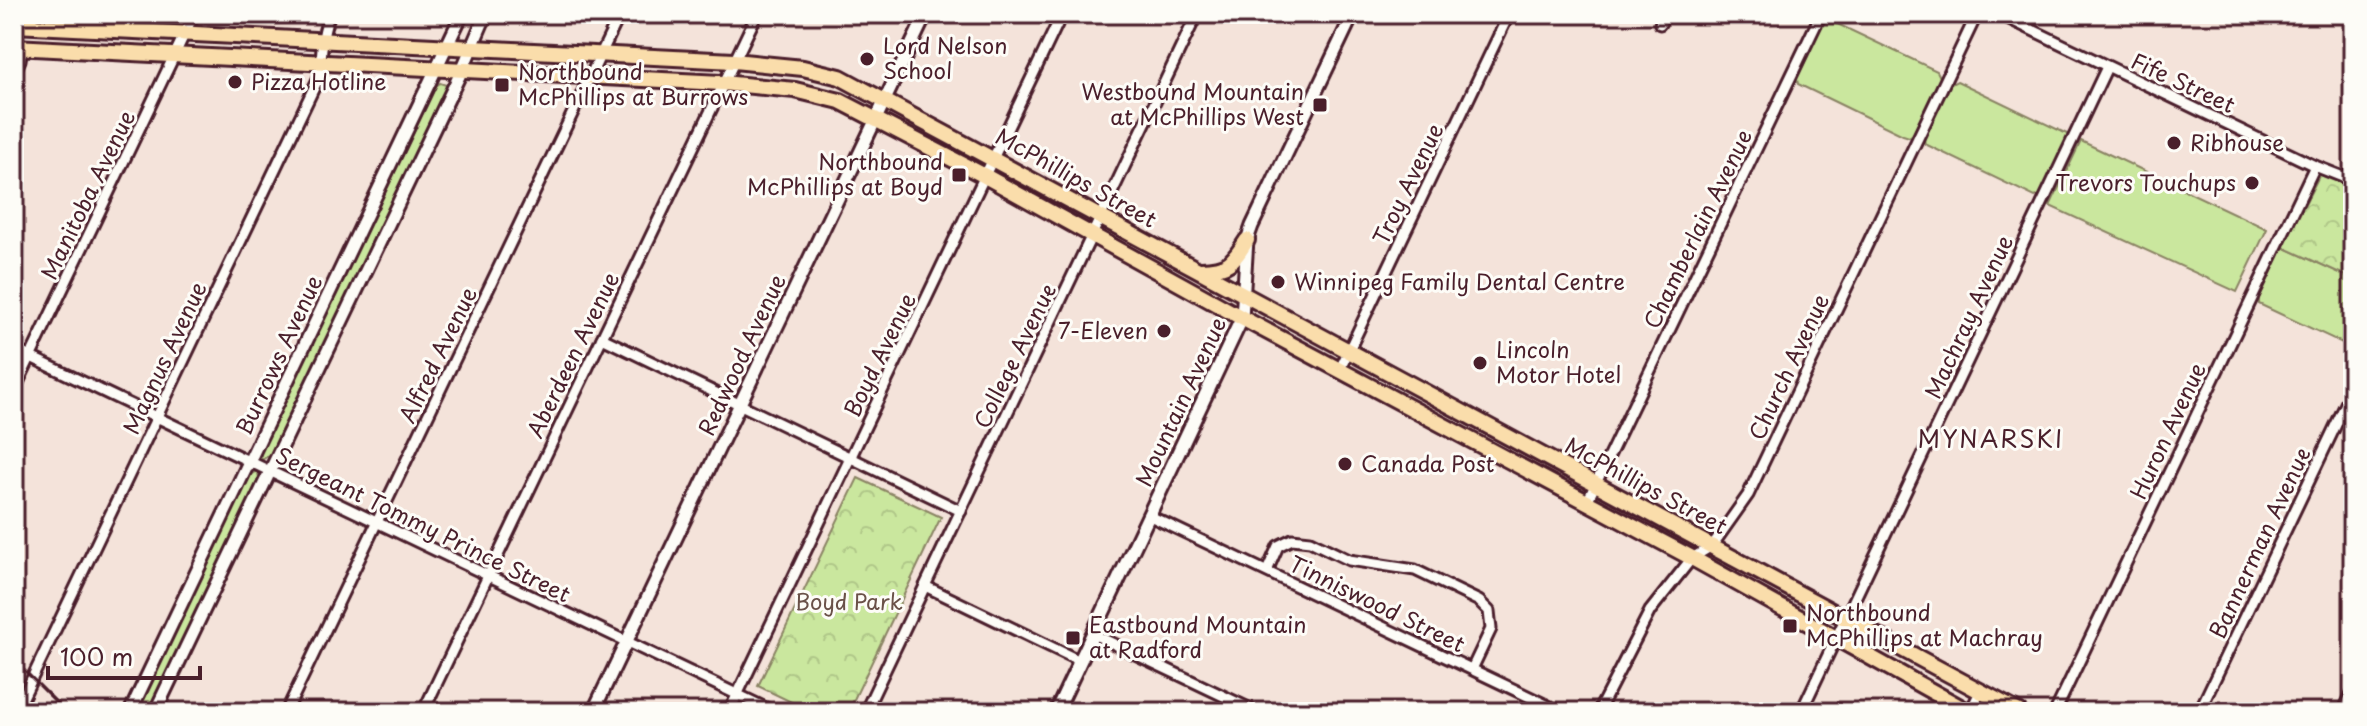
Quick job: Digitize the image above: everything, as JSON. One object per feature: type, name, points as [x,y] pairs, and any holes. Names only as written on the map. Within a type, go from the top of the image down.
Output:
[{"type":"main road","name":"McPhillips Street","points":[[22,22],[184,35],[734,61],[824,72],[884,99],[2019,712]]},
{"type":"main road","name":"McPhillips Street","points":[[18,47],[722,83],[820,95],[840,101],[985,176],[1242,318],[1692,558],[1970,712]]},
{"type":"main road","points":[[1197,270],[1221,269],[1234,260],[1247,240]]},
{"type":"main road","name":"Mountain Avenue","points":[[1056,712],[1242,318]]},
{"type":"street","name":"Manitoba Avenue","points":[[14,391],[194,14]]},
{"type":"street","name":"Magnus Avenue","points":[[16,712],[320,75],[322,42],[330,14]]},
{"type":"street","name":"Burrows Avenue","points":[[130,712],[462,14]]},
{"type":"street","name":"Burrows Avenue","points":[[155,712],[486,14]]},
{"type":"street","name":"Alfred Avenue","points":[[286,712],[620,14]]},
{"type":"street","name":"Aberdeen Avenue","points":[[423,712],[757,14]]},
{"type":"street","name":"Redwood Avenue","points":[[593,712],[926,14]]},
{"type":"street","name":"Boyd Avenue","points":[[729,712],[1062,14]]},
{"type":"street","name":"College Avenue","points":[[865,712],[1197,14]]},
{"type":"street","name":"Mountain Avenue","points":[[1242,318],[1247,240],[1252,226],[1353,14]]},
{"type":"street","name":"Troy Avenue","points":[[1340,369],[1509,14]]},
{"type":"street","name":"Chamberlain Avenue","points":[[1587,502],[1821,14]]},
{"type":"street","name":"Church Avenue","points":[[1598,712],[1650,611],[1692,558],[1712,546],[1748,495],[1977,14]]},
{"type":"street","name":"Fife Street","points":[[1999,14],[2315,166],[2353,181]]},
{"type":"street","points":[[14,73],[18,47]]},
{"type":"street","name":"Machray Avenue","points":[[1801,712],[2107,67]]},
{"type":"street","name":"Huron Avenue","points":[[2055,712],[2315,166]]},
{"type":"street","points":[[602,338],[961,511]]},
{"type":"street","name":"Sergeant Tommy Prince Street","points":[[14,349],[774,712]]},
{"type":"street","name":"Bannerman Avenue","points":[[2199,712],[2353,389]]},
{"type":"street","name":"Tinniswood Street","points":[[1150,516],[1561,712]]},
{"type":"street","name":"Tinniswood Street","points":[[1267,571],[1278,546],[1292,539],[1310,541],[1349,560],[1415,570],[1479,601],[1489,611],[1491,629],[1472,669]]},
{"type":"street","points":[[925,586],[1080,661]]},
{"type":"street","points":[[1093,634],[1257,712]]},
{"type":"street","points":[[2343,712],[2353,691]]},
{"type":"street","points":[[1970,712],[1980,692]]},
{"type":"green space","points":[[1829,20],[1937,71],[1941,79],[1909,137],[1798,84],[1797,79],[1822,25]]},
{"type":"green space","points":[[1957,81],[2067,134],[2068,138],[2040,195],[2035,197],[1925,144],[1924,139],[1949,85]]},
{"type":"green space","points":[[440,83],[446,85],[446,91],[272,453],[262,460],[260,453]]},
{"type":"green space","points":[[2081,141],[2267,229],[2237,292],[2050,206]]},
{"type":"green space","points":[[2321,172],[2353,189],[2353,279],[2283,247]]},
{"type":"green space","points":[[2283,247],[2353,279],[2353,348],[2259,304]]},
{"type":"green space","points":[[257,471],[260,480],[148,712],[135,712],[249,475]]},
{"type":"green space","name":"Boyd Park","points":[[858,478],[941,517],[848,712],[812,712],[758,686]]},
{"type":"railway","points":[[14,660],[66,712]]},
{"type":"place","name":"Lord Nelson School","points":[[867,59]]},
{"type":"place","name":"Pizza Hotline","points":[[235,82]]},
{"type":"place","name":"Northbound McPhillips at Burrows","points":[[502,85]]},
{"type":"place","name":"Westbound Mountain at McPhillips West","points":[[1320,105]]},
{"type":"place","name":"Ribhouse","points":[[2174,143]]},
{"type":"place","name":"Northbound McPhillips at Boyd","points":[[959,175]]},
{"type":"place","name":"Trevors Touchups","points":[[2252,183]]},
{"type":"place","name":"Winnipeg Family Dental Centre","points":[[1278,282]]},
{"type":"place","name":"7-Eleven","points":[[1164,331]]},
{"type":"place","name":"Lincoln Motor Hotel","points":[[1480,363]]},
{"type":"place","name":"Canada Post","points":[[1345,464]]},
{"type":"place","name":"Northbound McPhillips at Machray","points":[[1790,626]]},
{"type":"place","name":"Eastbound Mountain at Radford","points":[[1073,638]]},
{"type":"district","name":"MYNARSKI","points":[[1991,440]]}]
